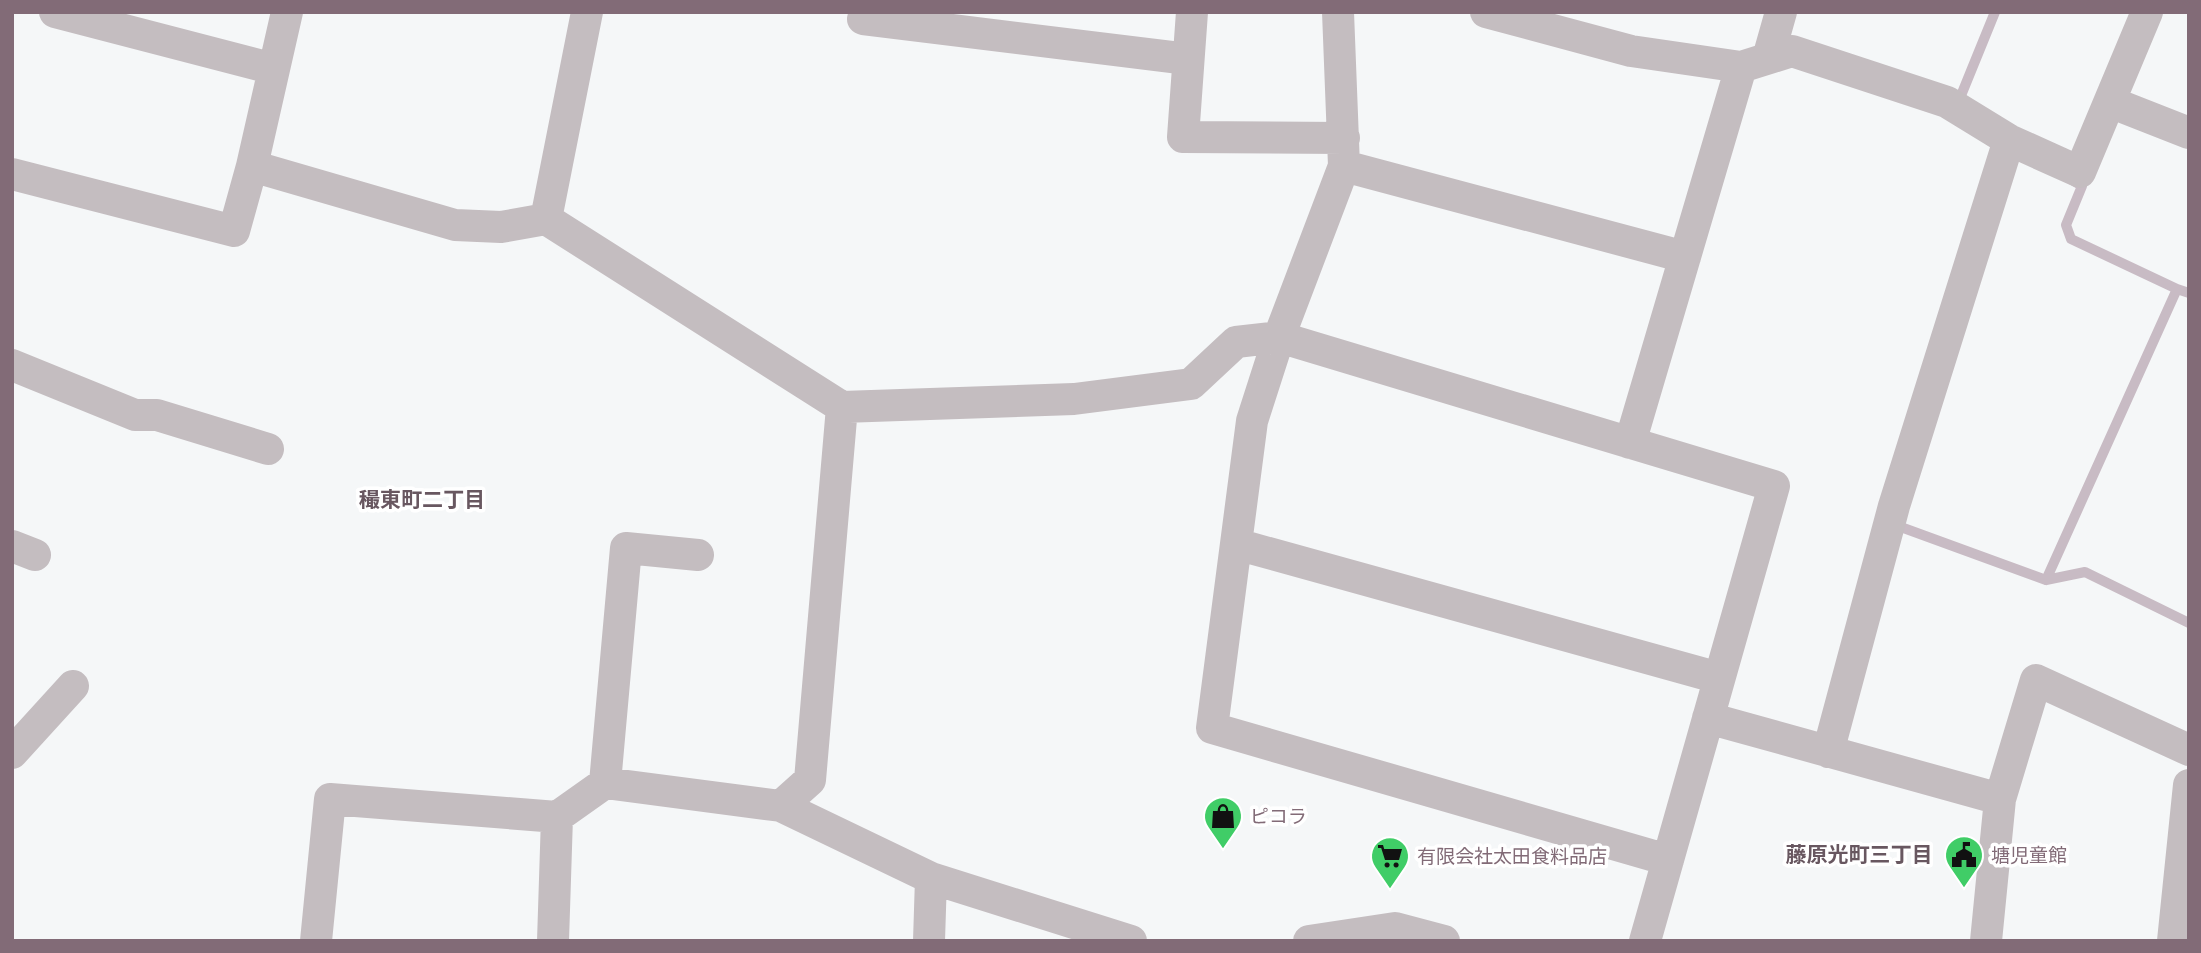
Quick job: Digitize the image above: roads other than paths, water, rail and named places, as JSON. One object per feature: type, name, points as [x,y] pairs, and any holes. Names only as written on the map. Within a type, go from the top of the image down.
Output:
[{"type":"street","points":[[55,12],[274,69]]},
{"type":"street","points":[[12,174],[234,231],[252,166],[287,12]]},
{"type":"street","points":[[546,219],[587,12]]},
{"type":"street","points":[[1192,12],[1183,137],[1344,152],[1685,257]]},
{"type":"street","points":[[1338,12],[1344,152],[1252,421],[1212,728],[1668,860]]},
{"type":"street","points":[[1486,12],[1631,51],[1754,63],[1791,51],[1947,102],[2010,140],[2080,172],[2147,12]]},
{"type":"street","points":[[1630,443],[1685,257],[1754,63],[1781,12]]},
{"type":"street","points":[[863,19],[1188,59]]},
{"type":"street","points":[[2109,102],[2189,133]]},
{"type":"street","points":[[1828,752],[1894,506],[2010,140]]},
{"type":"street","points":[[252,166],[455,225],[500,227],[546,219],[842,407],[1074,399],[1191,384],[1236,342],[1279,337],[1774,486],[1644,941]]},
{"type":"street","points":[[12,365],[135,415],[157,415],[268,449]]},
{"type":"street","points":[[781,806],[810,780],[842,407]]},
{"type":"street","points":[[1236,544],[1719,678]]},
{"type":"street","points":[[604,783],[626,548],[698,555]]},
{"type":"street","points":[[1986,941],[2000,799],[2036,680],[2189,750]]},
{"type":"street","points":[[12,753],[72,686]]},
{"type":"street","points":[[1708,718],[2000,799]]},
{"type":"street","points":[[316,941],[330,799],[557,817],[604,783],[781,806],[930,878],[1131,941]]},
{"type":"street","points":[[2173,941],[2189,785]]},
{"type":"street","points":[[553,941],[557,817]]},
{"type":"street","points":[[929,941],[930,878]]},
{"type":"street","points":[[1309,941],[1395,928],[1444,941]]},
{"type":"waterway","points":[[1960,98],[1995,12]]},
{"type":"waterway","points":[[2072,180],[2082,186],[2066,225],[2071,239],[2177,289]]},
{"type":"waterway","points":[[1898,526],[2046,580],[2177,289],[2189,293]]},
{"type":"waterway","points":[[2046,580],[2085,572],[2189,623]]},
{"type":"place","name":"ピコラ","points":[[1223,850]]},
{"type":"place","name":"塘児童館","points":[[1964,889]]},
{"type":"place","name":"有限会社太田食料品店","points":[[1390,890]]},
{"type":"district","name":"穝東町二丁目","points":[[422,499]]},
{"type":"district","name":"藤原光町三丁目","points":[[1859,854]]}]
